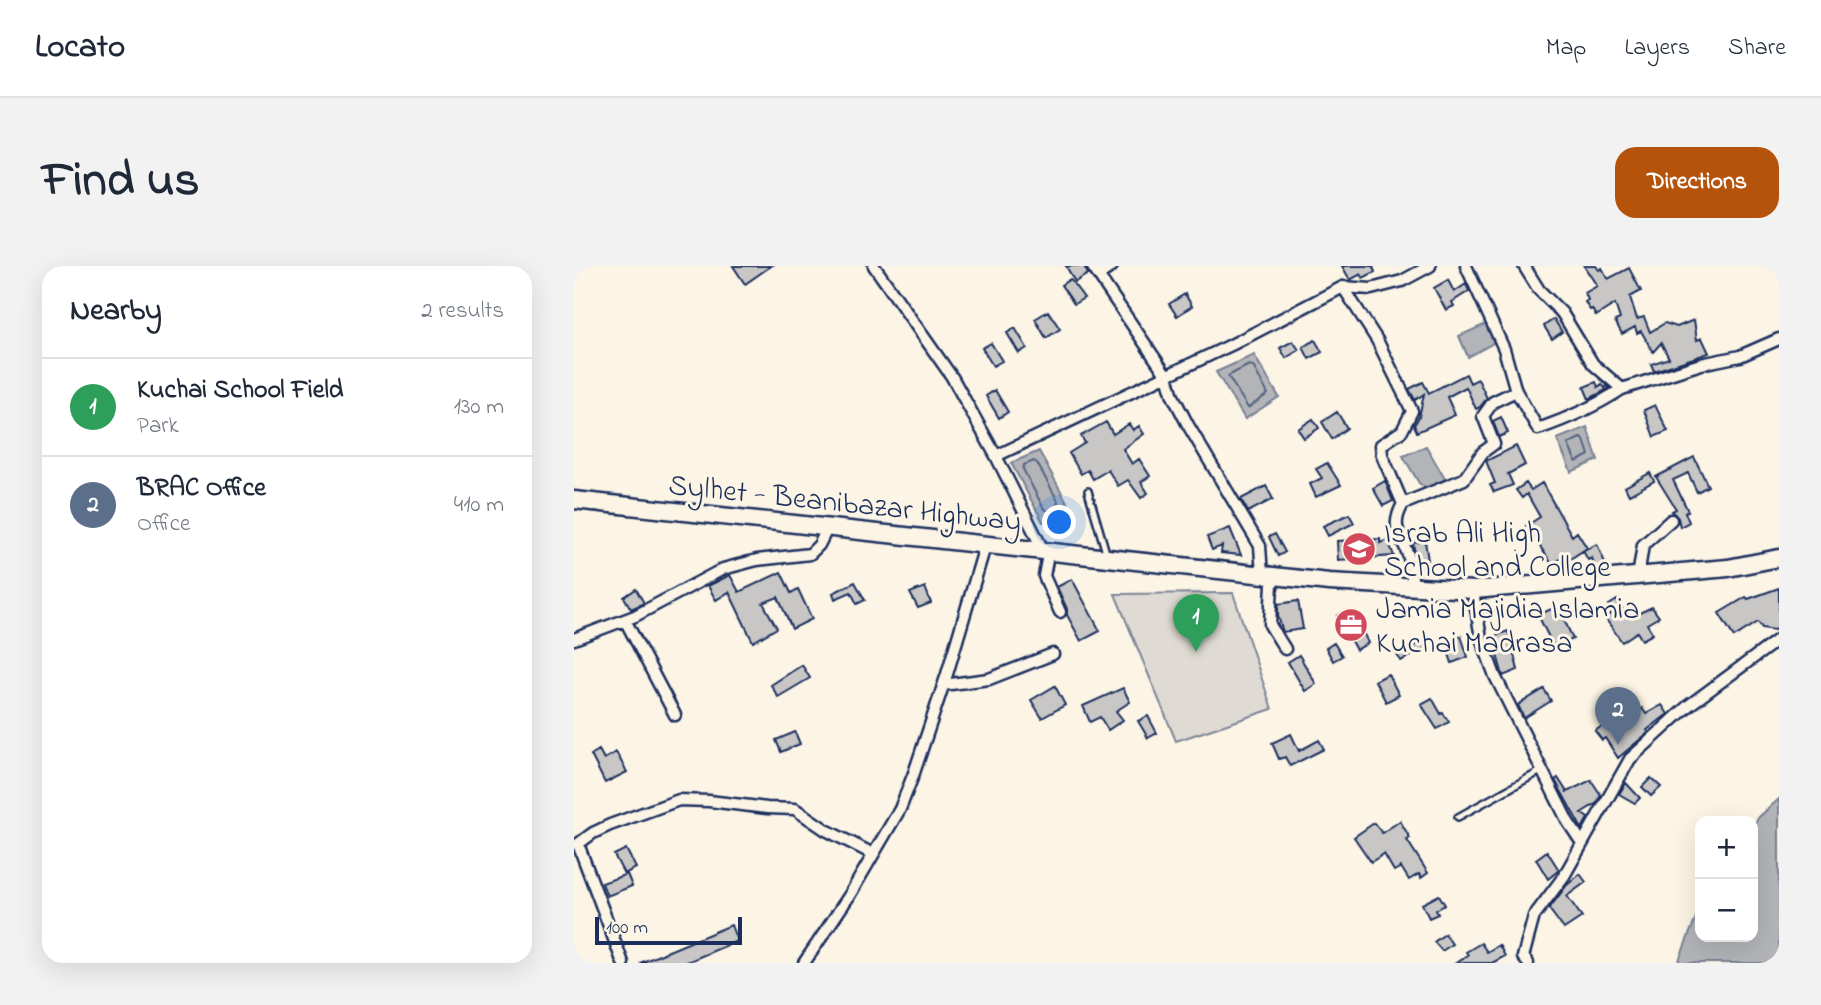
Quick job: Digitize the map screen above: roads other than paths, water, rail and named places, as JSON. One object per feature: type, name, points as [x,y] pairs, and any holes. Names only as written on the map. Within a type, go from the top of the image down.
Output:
[{"type":"main road","name":"Sylhet - Beanibazar Highway","points":[[574,500],[1046,556],[1267,579],[1474,590],[1728,568],[1779,558]]},
{"type":"main road","name":"Sylhet - Beanibazar Highway","points":[[574,507],[983,553],[1107,559],[1329,589],[1474,597],[1729,575],[1779,566]]},
{"type":"street","points":[[874,266],[952,377],[996,456],[1046,556],[1044,576],[1060,612]]},
{"type":"street","points":[[1092,266],[1167,376],[1173,396],[1188,425],[1260,546],[1267,579],[1270,625],[1285,649]]},
{"type":"street","points":[[1099,275],[1112,266]]},
{"type":"street","points":[[996,456],[1167,376],[1343,287],[1371,289],[1402,281],[1430,266]]},
{"type":"street","points":[[1466,266],[1504,349],[1516,391],[1538,429],[1562,421],[1622,388],[1701,364],[1740,356],[1779,339]]},
{"type":"street","points":[[1524,266],[1539,290],[1562,313],[1593,364],[1622,388]]},
{"type":"street","points":[[1343,287],[1377,340],[1412,411],[1402,430],[1381,445],[1382,454],[1403,504]]},
{"type":"street","points":[[1413,587],[1409,558],[1398,533],[1395,517],[1403,504],[1464,479],[1483,452],[1494,444],[1483,416],[1493,402],[1516,391]]},
{"type":"street","points":[[1638,577],[1643,545],[1671,520]]},
{"type":"street","points":[[574,639],[625,620],[723,569],[771,557],[810,554],[820,545],[824,536]]},
{"type":"street","points":[[804,963],[849,896],[900,809],[943,685],[983,553]]},
{"type":"street","points":[[1474,597],[1481,638],[1495,676],[1541,771],[1582,843]]},
{"type":"street","points":[[625,620],[675,715]]},
{"type":"street","points":[[1528,963],[1523,957],[1534,916],[1551,895],[1630,759],[1688,706],[1779,639]]},
{"type":"street","points":[[943,685],[989,679],[1053,654]]},
{"type":"street","points":[[622,963],[578,844],[610,825],[679,800],[795,809],[826,830],[873,854]]},
{"type":"lane","points":[[1088,491],[1107,559]]},
{"type":"lane","points":[[1458,817],[1541,771]]},
{"type":"water","points":[[1486,324],[1495,342],[1468,357],[1459,336]]},
{"type":"water","points":[[1254,355],[1279,397],[1245,419],[1216,372]]},
{"type":"water","points":[[1587,427],[1598,460],[1571,472],[1557,439]]},
{"type":"water","points":[[1426,446],[1445,479],[1429,491],[1419,483],[1403,456]]},
{"type":"water","points":[[1039,451],[1069,506],[1043,522],[1011,463]]},
{"type":"water","points":[[1779,799],[1779,963],[1678,963],[1695,920],[1695,942],[1758,942],[1759,817]]},
{"type":"place","name":"Israb Ali High School and College","points":[[1359,549]]},
{"type":"place","name":"Jamia Majidia Islamia Kuchai Madrasa","points":[[1351,625]]},
{"type":"place","name":"Kuchai School Field","points":[[1196,652]]},
{"type":"place","name":"BRAC Office","points":[[1618,745]]}]
